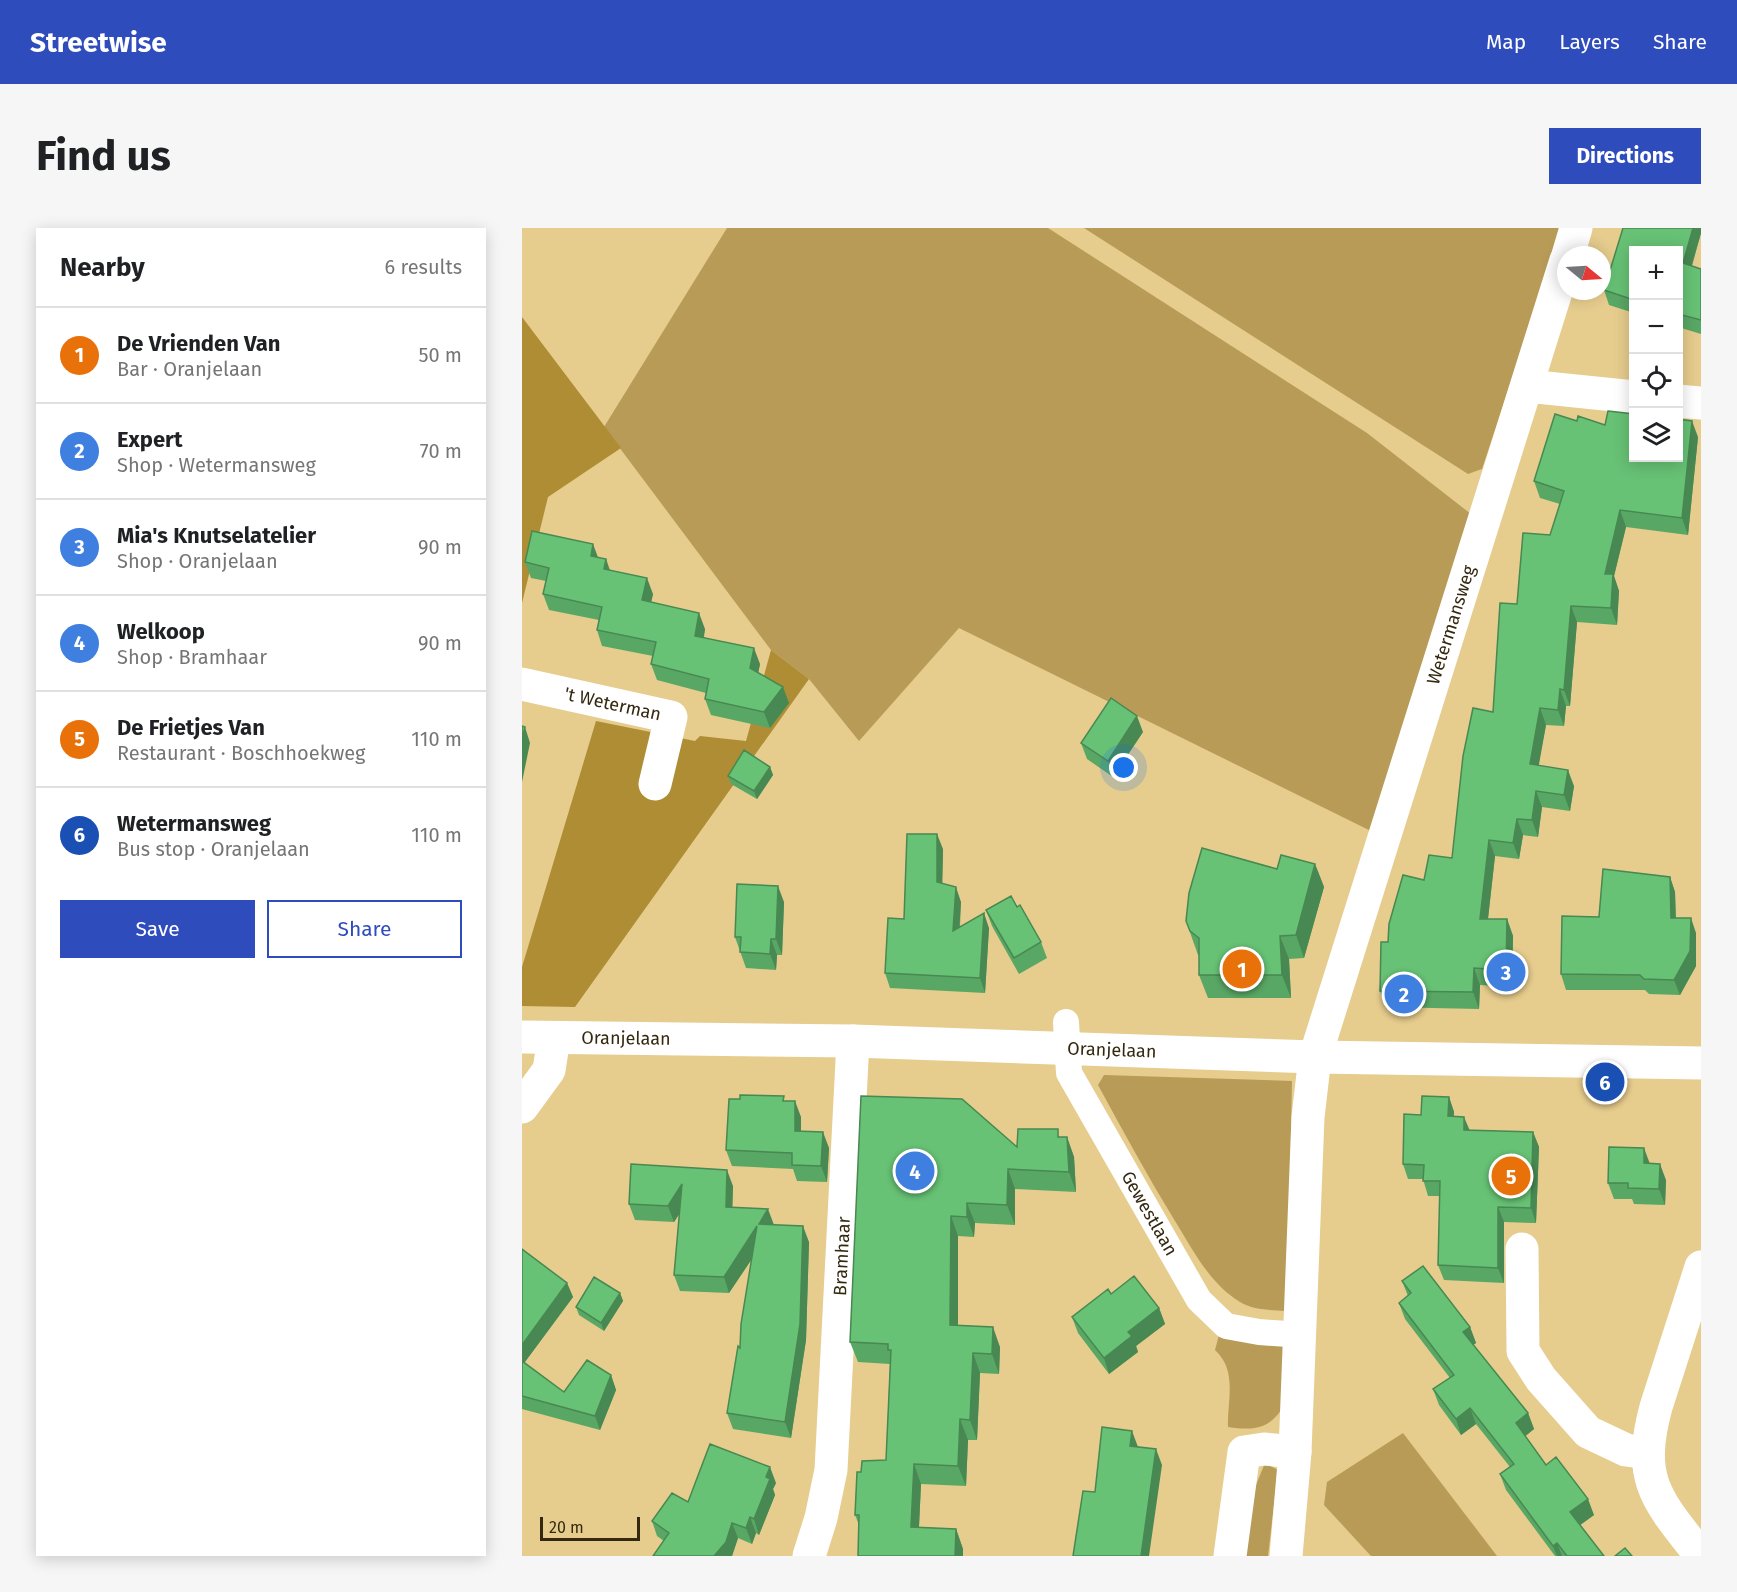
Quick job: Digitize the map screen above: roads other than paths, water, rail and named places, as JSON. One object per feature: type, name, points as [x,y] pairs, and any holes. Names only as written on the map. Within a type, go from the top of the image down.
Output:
[{"type":"street","points":[[1571,246],[1576,228]]},
{"type":"street","name":"Wetermansweg","points":[[1315,1057],[1557,289]]},
{"type":"street","points":[[1527,386],[1629,396]]},
{"type":"street","points":[[1683,401],[1701,403]]},
{"type":"street","name":"'t Weterman","points":[[522,684],[671,717],[656,784]]},
{"type":"street","name":"Oranjelaan","points":[[522,1037],[853,1041],[1067,1035],[1315,1057],[1701,1063]]},
{"type":"street","name":"Gewestlaan","points":[[1067,1035],[1069,1073],[1199,1300],[1226,1326],[1259,1332],[1301,1335]]},
{"type":"street","points":[[522,1107],[549,1070],[554,1038]]},
{"type":"street","name":"Bramhaar","points":[[829,1556],[831,1470],[853,1041]]},
{"type":"street","points":[[1286,1556],[1295,1452],[1301,1335],[1308,1117],[1315,1057]]},
{"type":"street","points":[[1522,1250],[1523,1351],[1541,1379],[1588,1432],[1626,1450],[1648,1453]]},
{"type":"street","points":[[1701,1267],[1656,1407],[1650,1429],[1648,1453],[1651,1482],[1660,1504],[1701,1556]]},
{"type":"street","points":[[1230,1556],[1244,1452],[1264,1449],[1295,1452]]},
{"type":"street","name":"Bramhaar","points":[[809,1556],[821,1518],[831,1470]]},
{"type":"place","name":"De Vrienden Van","points":[[1242,969]]},
{"type":"place","name":"Mia's Knutselatelier","points":[[1506,972]]},
{"type":"place","name":"Expert","points":[[1404,994]]},
{"type":"place","name":"Wetermansweg","points":[[1605,1082]]},
{"type":"place","name":"Welkoop","points":[[915,1171]]},
{"type":"place","name":"De Frietjes Van","points":[[1511,1176]]}]
